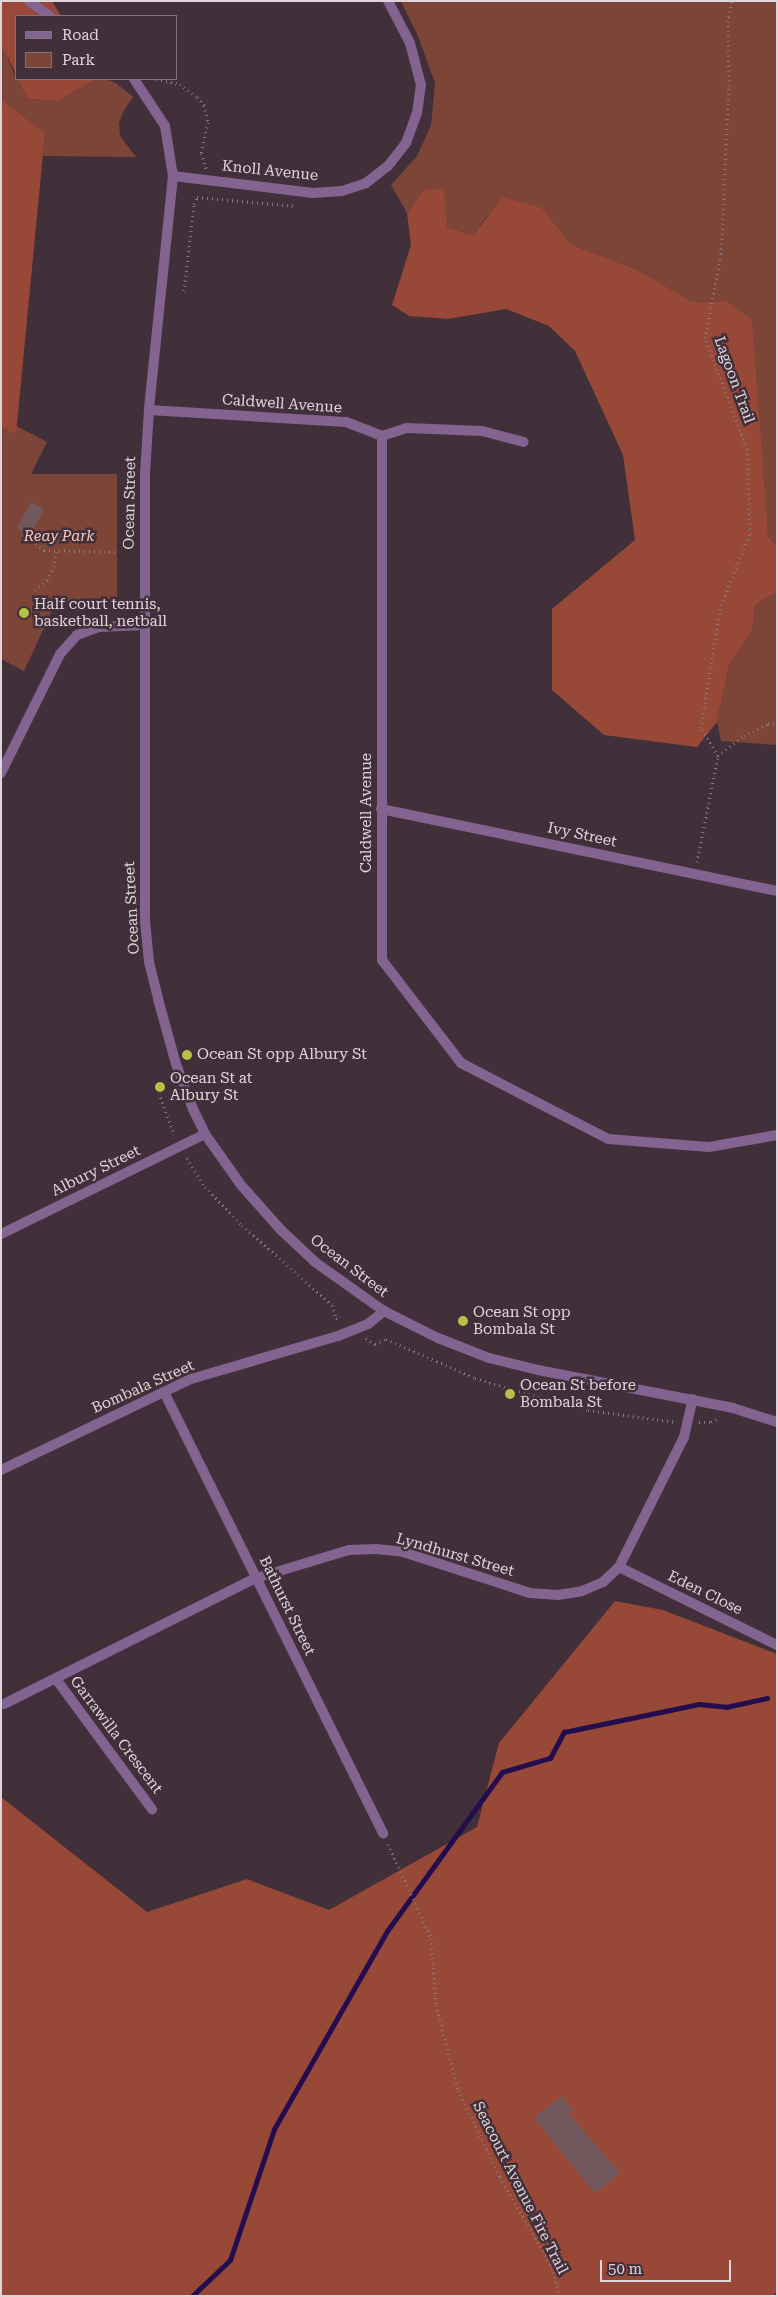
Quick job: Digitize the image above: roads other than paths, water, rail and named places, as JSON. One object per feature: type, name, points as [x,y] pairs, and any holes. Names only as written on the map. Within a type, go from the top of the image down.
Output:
[{"type":"street","points":[[29,1],[49,15]]},
{"type":"street","name":"Knoll Avenue","points":[[173,176],[313,193],[342,190],[366,183],[388,166],[406,143],[417,113],[421,85],[410,43],[388,1]]},
{"type":"street","name":"Ocean Street","points":[[135,80],[165,126],[173,176],[149,410],[145,473],[144,921],[148,954],[176,1064],[193,1109],[205,1134],[241,1185],[281,1230],[315,1262],[384,1311],[438,1338],[489,1358],[548,1372],[693,1399],[733,1408],[777,1422]]},
{"type":"street","name":"Caldwell Avenue","points":[[149,410],[346,422],[382,436],[382,960],[461,1064],[608,1139],[709,1147],[777,1135]]},
{"type":"street","points":[[382,436],[407,428],[482,431],[524,442]]},
{"type":"street","points":[[1,773],[60,654],[77,635],[99,627],[144,624]]},
{"type":"street","name":"Ivy Street","points":[[381,809],[777,891]]},
{"type":"street","name":"Albury Street","points":[[1,1234],[205,1134]]},
{"type":"street","name":"Bombala Street","points":[[1,1470],[190,1379],[338,1336],[368,1324],[384,1311]]},
{"type":"street","name":"Bathurst Street","points":[[164,1392],[384,1834]]},
{"type":"street","name":"Lyndhurst Street","points":[[4,1704],[256,1578],[349,1550],[376,1549],[403,1552],[530,1593],[558,1595],[582,1591],[603,1582],[619,1567],[684,1437],[693,1399]]},
{"type":"street","name":"Eden Close","points":[[619,1567],[777,1645]]},
{"type":"street","name":"Garrawilla Crescent","points":[[56,1678],[152,1809]]},
{"type":"waterway","points":[[192,2296],[230,2260],[274,2129],[387,1931],[502,1772],[550,1758],[564,1732],[699,1704],[726,1707],[767,1698]]},
{"type":"place","name":"Half court tennis, basketball, netball","points":[[24,613]]},
{"type":"place","name":"Ocean St opp Albury St","points":[[187,1055]]},
{"type":"place","name":"Ocean St at Albury St","points":[[160,1087]]},
{"type":"place","name":"Ocean St opp Bombala St","points":[[463,1321]]},
{"type":"place","name":"Ocean St before Bombala St","points":[[510,1394]]},
{"type":"park label","name":"Reay Park","points":[[59,537]]}]
